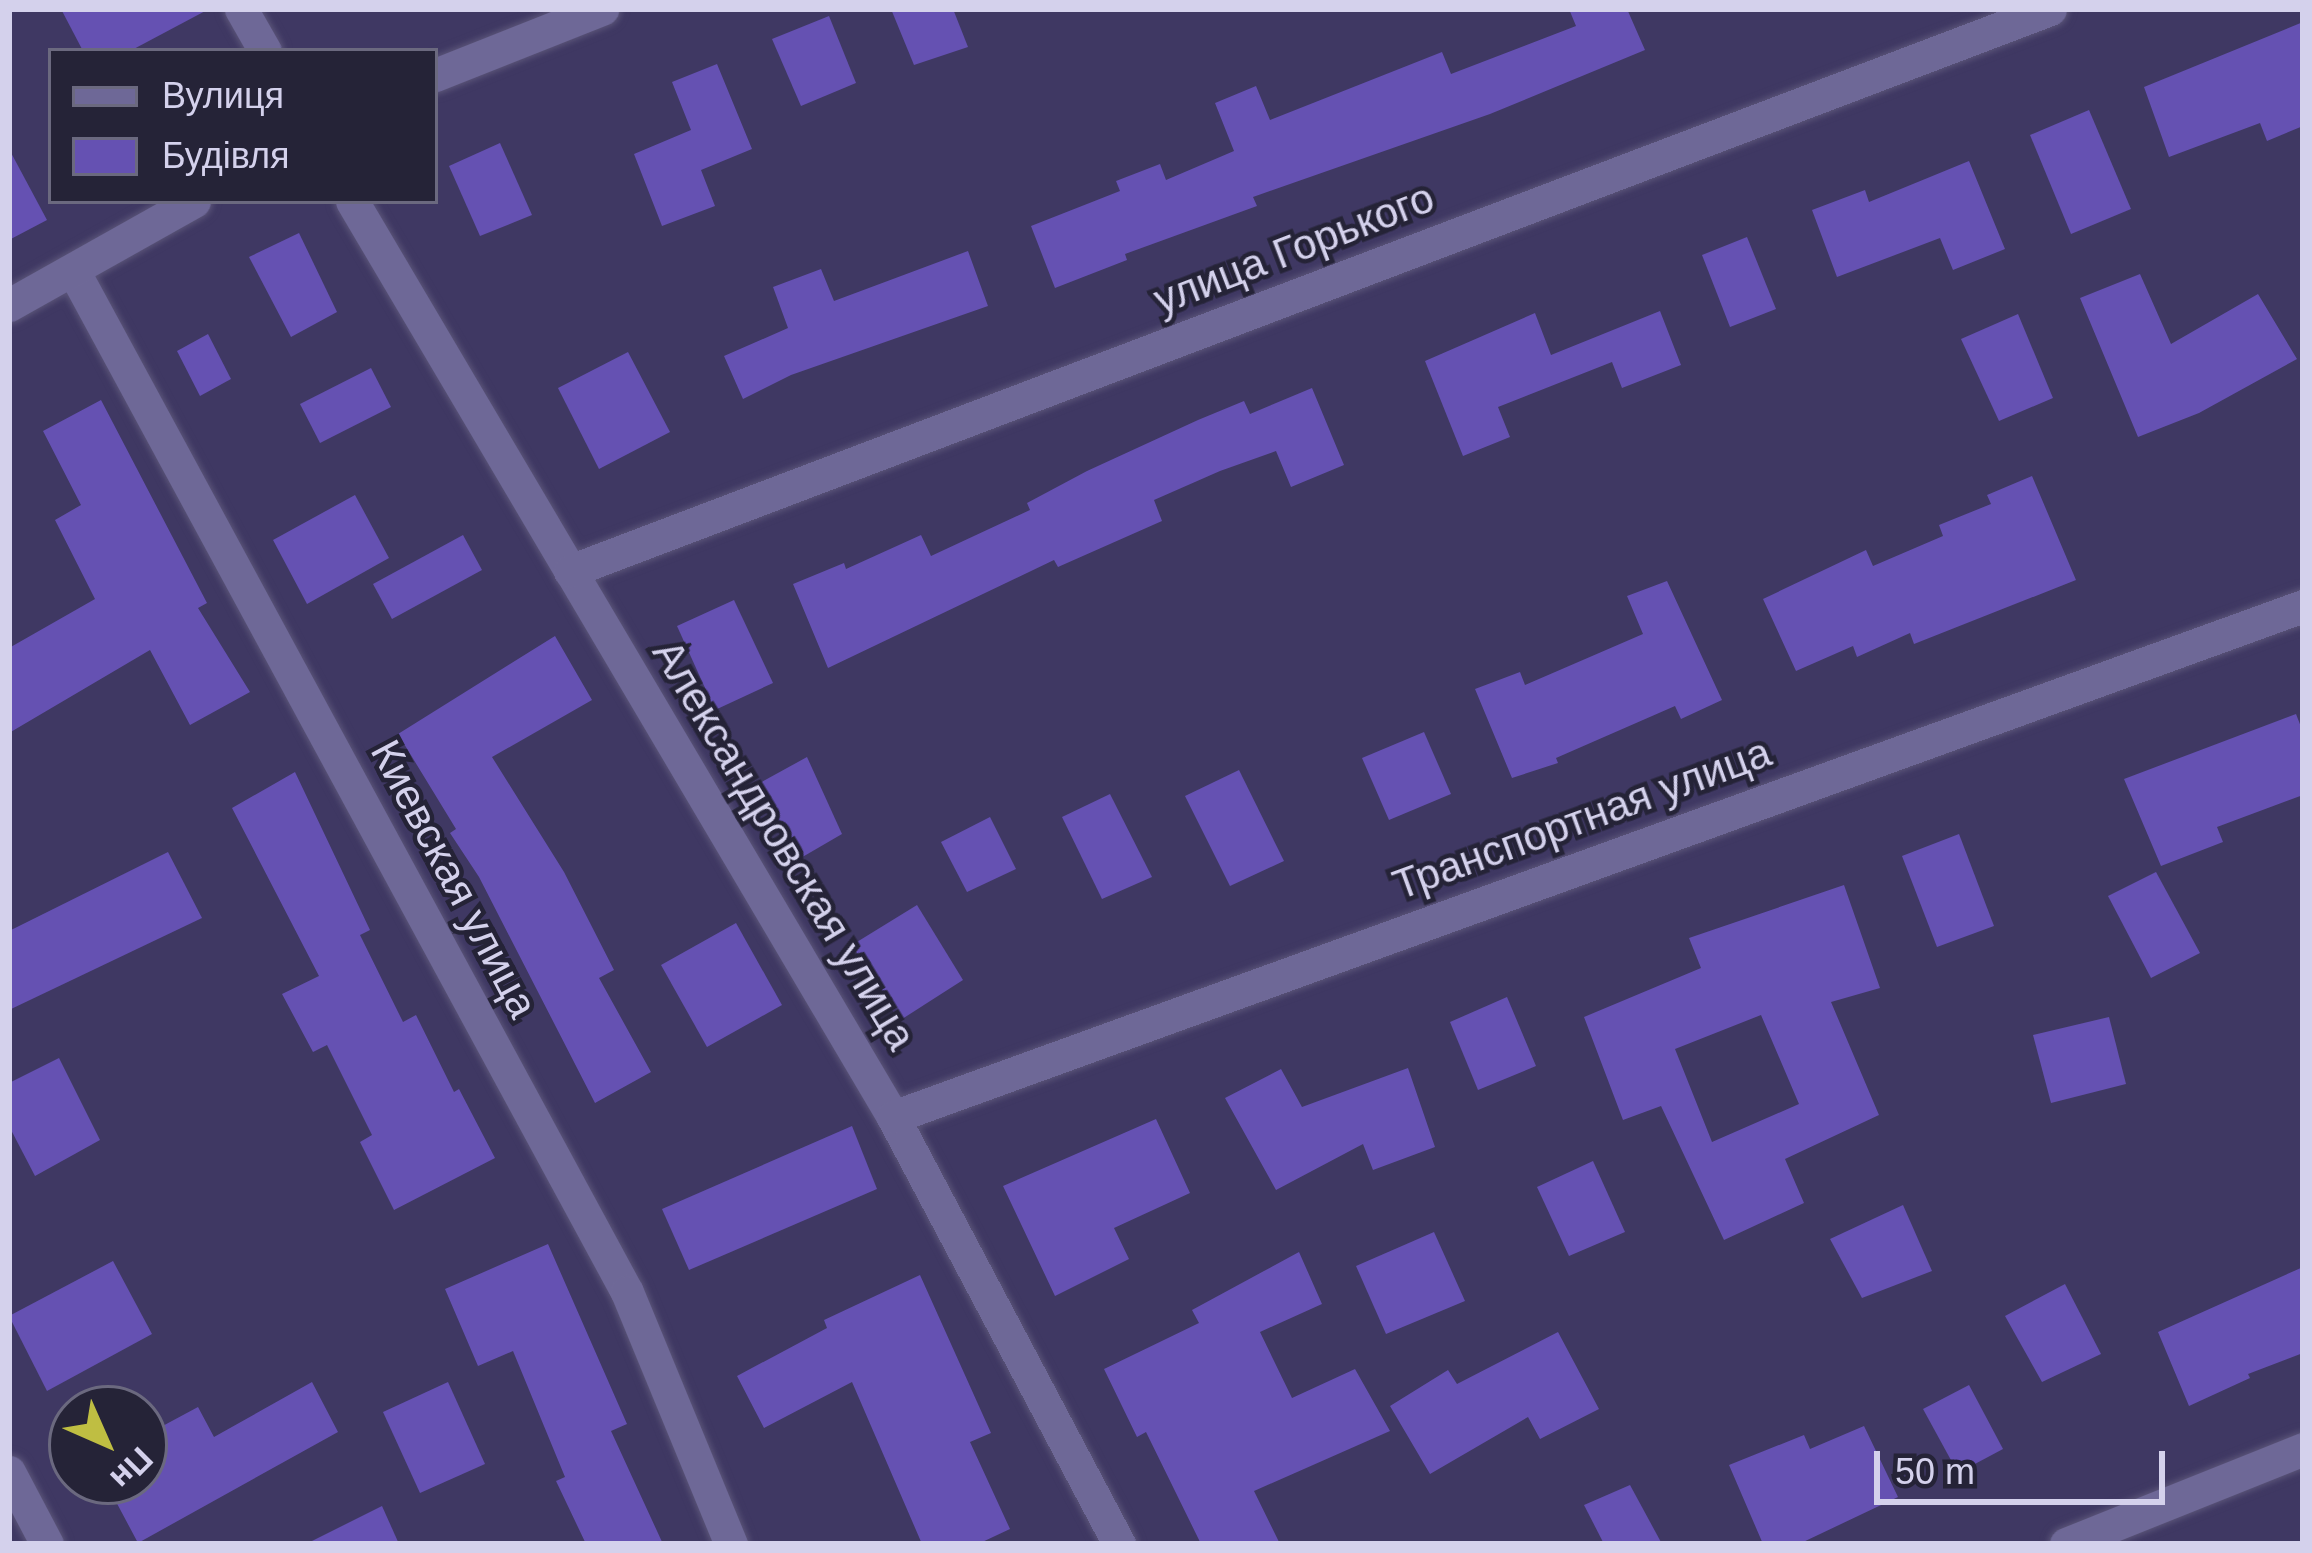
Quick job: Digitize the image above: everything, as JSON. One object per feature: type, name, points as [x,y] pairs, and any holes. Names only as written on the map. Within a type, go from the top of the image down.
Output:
[{"type":"street","points":[[241,9],[263,48]]},
{"type":"street","points":[[438,74],[602,9]]},
{"type":"street","name":"улица Горького","points":[[570,571],[2050,9]]},
{"type":"street","points":[[9,305],[189,204]]},
{"type":"street","name":"Александровская улица","points":[[354,204],[892,1118],[1119,1544]]},
{"type":"street","name":"Киевская улица","points":[[73,270],[627,1292],[730,1544]]},
{"type":"street","name":"Транспортная улица","points":[[892,1118],[2303,606]]},
{"type":"street","points":[[2066,1544],[2303,1449]]},
{"type":"street","points":[[9,1472],[46,1544]]},
{"type":"building","points":[[61,9],[209,9],[136,48],[81,48]]},
{"type":"building","points":[[891,9],[953,9],[968,47],[914,65]]},
{"type":"building","points":[[1569,9],[1627,9],[1645,50],[1490,114],[1253,197],[1257,206],[1125,254],[1127,260],[1055,288],[1031,226],[1120,191],[1116,181],[1160,164],[1166,180],[1234,151],[1215,103],[1256,86],[1270,120],[1442,52],[1451,74],[1576,26]]},
{"type":"building","points":[[829,16],[856,83],[801,106],[772,39]]},
{"type":"building","points":[[2303,22],[2303,126],[2267,141],[2260,123],[2169,157],[2144,87]]},
{"type":"building","points":[[717,64],[752,149],[701,170],[715,206],[662,226],[634,154],[691,130],[672,82]]},
{"type":"building","points":[[2089,110],[2131,209],[2071,234],[2030,135]]},
{"type":"building","points":[[500,143],[532,215],[480,236],[449,166]]},
{"type":"building","points":[[9,149],[47,220],[9,240]]},
{"type":"building","points":[[1969,161],[2005,249],[1953,270],[1940,238],[1837,277],[1812,210],[1865,190],[1869,202]]},
{"type":"building","points":[[299,233],[337,312],[291,337],[249,257]]},
{"type":"building","points":[[1747,237],[1776,309],[1730,327],[1702,255]]},
{"type":"building","points":[[968,251],[988,306],[791,375],[743,399],[724,356],[788,328],[773,287],[821,269],[834,301]]},
{"type":"building","points":[[2140,274],[2171,344],[2258,294],[2297,359],[2199,413],[2138,437],[2080,298]]},
{"type":"building","points":[[1660,311],[1681,365],[1622,388],[1612,362],[1498,407],[1510,437],[1463,456],[1425,361],[1535,313],[1551,355]]},
{"type":"building","points":[[2018,314],[2053,398],[1999,421],[1961,339]]},
{"type":"building","points":[[208,334],[231,379],[200,396],[177,351]]},
{"type":"building","points":[[628,352],[670,432],[599,469],[558,388]]},
{"type":"building","points":[[371,368],[391,407],[320,443],[300,404]]},
{"type":"building","points":[[1312,388],[1344,465],[1291,487],[1276,451],[1220,471],[1154,500],[1162,521],[1058,567],[1054,560],[828,668],[793,584],[844,563],[846,569],[921,535],[931,556],[1030,510],[1027,503],[1087,471],[1198,420],[1244,401],[1250,414]]},
{"type":"building","points":[[101,400],[207,603],[198,608],[250,692],[190,725],[150,650],[9,733],[9,648],[95,599],[55,520],[81,505],[43,431]]},
{"type":"building","points":[[2032,476],[2076,580],[1914,644],[1910,633],[1857,657],[1853,646],[1796,671],[1763,599],[1866,550],[1873,566],[1943,536],[1939,525],[1991,504],[1987,495]]},
{"type":"building","points":[[355,495],[389,558],[307,604],[273,540]]},
{"type":"building","points":[[463,535],[482,570],[392,619],[373,584]]},
{"type":"building","points":[[1667,581],[1722,700],[1681,719],[1675,706],[1556,758],[1558,763],[1512,778],[1475,689],[1520,672],[1525,685],[1643,634],[1627,596]]},
{"type":"building","points":[[734,600],[773,683],[715,710],[677,626]]},
{"type":"building","points":[[555,636],[592,700],[492,757],[564,872],[614,970],[599,978],[651,1072],[595,1103],[479,877],[450,833],[456,829],[398,734]]},
{"type":"building","points":[[2296,714],[2303,732],[2303,795],[2217,827],[2223,842],[2161,866],[2124,779]]},
{"type":"building","points":[[1424,732],[1451,794],[1389,820],[1362,758]]},
{"type":"building","points":[[807,757],[842,834],[799,859],[758,784]]},
{"type":"building","points":[[1239,770],[1284,861],[1230,886],[1185,796]]},
{"type":"building","points":[[295,772],[370,930],[360,935],[403,1022],[416,1015],[454,1092],[459,1089],[495,1158],[394,1210],[360,1142],[372,1135],[327,1045],[313,1052],[282,994],[319,976],[232,808]]},
{"type":"building","points":[[1110,794],[1152,877],[1102,899],[1062,817]]},
{"type":"building","points":[[990,817],[1016,869],[967,892],[941,842]]},
{"type":"building","points":[[1959,834],[1994,926],[1937,947],[1902,856]]},
{"type":"building","points":[[168,852],[202,918],[9,1010],[9,931]]},
{"type":"building","points":[[2156,872],[2200,953],[2151,978],[2108,896]]},
{"type":"building","points":[[1844,885],[1880,988],[1831,1002],[1879,1115],[1785,1159],[1804,1203],[1724,1240],[1661,1106],[1623,1120],[1584,1017],[1701,968],[1689,938]],"holes":[[[1761,1015],[1799,1104],[1712,1142],[1675,1049]]]},
{"type":"building","points":[[917,905],[963,980],[899,1021],[852,945]]},
{"type":"building","points":[[736,923],[782,1005],[707,1047],[661,965]]},
{"type":"building","points":[[1507,997],[1536,1066],[1478,1090],[1450,1022]]},
{"type":"building","points":[[2109,1017],[2126,1084],[2051,1103],[2033,1035]]},
{"type":"building","points":[[59,1058],[100,1140],[35,1176],[9,1126],[9,1083]]},
{"type":"building","points":[[1408,1068],[1435,1147],[1373,1170],[1363,1144],[1276,1190],[1225,1098],[1281,1069],[1302,1107]]},
{"type":"building","points":[[1156,1119],[1190,1193],[1114,1228],[1129,1259],[1055,1296],[1003,1186]]},
{"type":"building","points":[[852,1126],[877,1189],[689,1270],[662,1209]]},
{"type":"building","points":[[1593,1161],[1625,1232],[1569,1256],[1537,1187]]},
{"type":"building","points":[[1903,1205],[1932,1271],[1862,1298],[1830,1239]]},
{"type":"building","points":[[1434,1232],[1465,1301],[1386,1334],[1356,1266]]},
{"type":"building","points":[[548,1244],[627,1424],[611,1431],[663,1544],[586,1544],[556,1481],[565,1477],[513,1351],[478,1366],[445,1289]]},
{"type":"building","points":[[1299,1252],[1322,1304],[1260,1332],[1292,1398],[1355,1369],[1390,1431],[1254,1491],[1280,1544],[1201,1544],[1146,1432],[1137,1437],[1104,1369],[1199,1323],[1192,1310]]},
{"type":"building","points":[[113,1261],[152,1334],[58,1385],[48,1385],[47,1391],[9,1316]]},
{"type":"building","points":[[2303,1267],[2303,1353],[2248,1374],[2250,1378],[2189,1406],[2158,1332]]},
{"type":"building","points":[[920,1275],[991,1433],[970,1442],[1010,1529],[978,1544],[922,1544],[852,1382],[764,1428],[737,1376],[827,1328],[824,1320]]},
{"type":"building","points":[[2065,1284],[2101,1354],[2042,1382],[2005,1316]]},
{"type":"building","points":[[1558,1332],[1599,1409],[1540,1439],[1528,1417],[1430,1474],[1390,1406],[1448,1370],[1457,1384]]},
{"type":"building","points":[[312,1382],[338,1432],[138,1543],[118,1505],[168,1505],[168,1423],[198,1407],[214,1437]]},
{"type":"building","points":[[448,1382],[485,1464],[420,1493],[383,1412]]},
{"type":"building","points":[[1969,1385],[2003,1449],[1958,1473],[1923,1409]]},
{"type":"building","points":[[1864,1426],[1898,1497],[1799,1544],[1763,1544],[1729,1465],[1804,1435],[1810,1449]]},
{"type":"building","points":[[1630,1485],[1662,1544],[1604,1544],[1584,1505]]},
{"type":"building","points":[[382,1506],[399,1544],[306,1544]]}]
